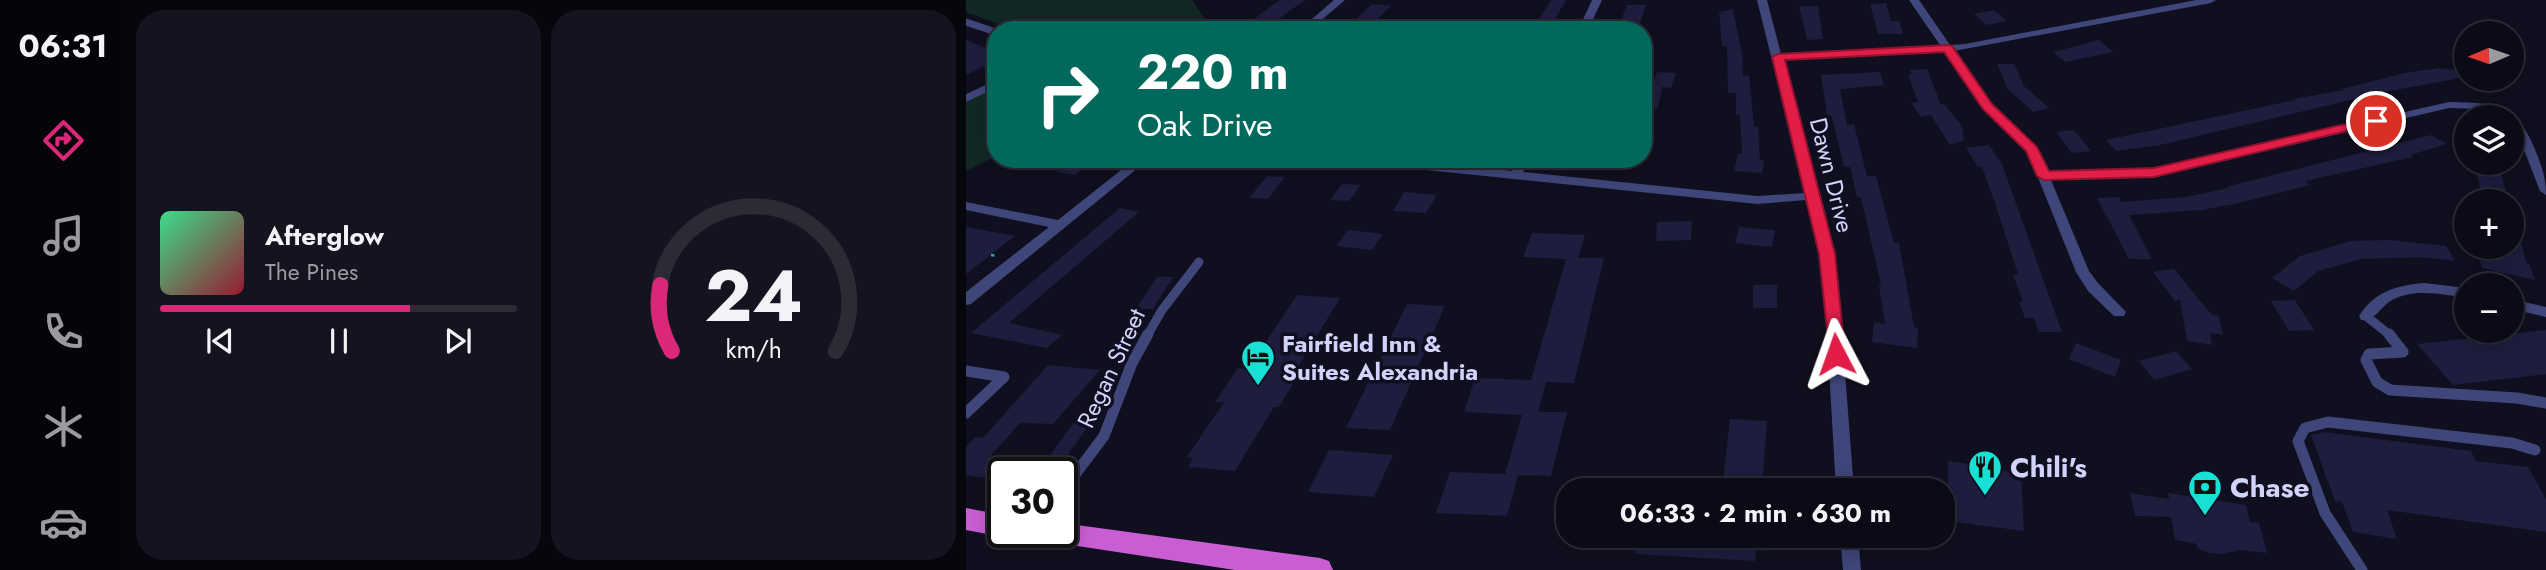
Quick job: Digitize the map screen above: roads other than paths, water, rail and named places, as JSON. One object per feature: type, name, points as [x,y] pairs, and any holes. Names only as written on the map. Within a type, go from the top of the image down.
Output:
[{"type":"highway","points":[[966,519],[987,523]]},
{"type":"highway","points":[[1078,536],[1320,570]]},
{"type":"street","points":[[1315,21],[1340,0]]},
{"type":"street","points":[[1587,21],[1597,0]]},
{"type":"street","name":"Dawn Drive","points":[[1762,0],[1831,281],[1844,478]]},
{"type":"street","points":[[1914,0],[1988,107],[2032,149],[2083,272],[2093,287],[2119,312]]},
{"type":"street","points":[[1778,57],[1948,48],[2211,0]]},
{"type":"street","points":[[2044,176],[2154,173],[2454,105]]},
{"type":"street","points":[[2524,136],[2546,191]]},
{"type":"street","points":[[966,300],[1132,168]]},
{"type":"street","points":[[1447,168],[1757,200],[1812,196]]},
{"type":"street","points":[[1516,175],[1520,168]]},
{"type":"street","points":[[966,205],[1060,225]]},
{"type":"street","points":[[2367,316],[2374,303],[2397,291],[2426,289],[2454,292]]},
{"type":"street","points":[[2524,307],[2546,312]]},
{"type":"street","points":[[1850,548],[1852,570]]},
{"type":"lane","points":[[966,22],[987,29]]},
{"type":"lane","points":[[966,97],[987,88]]},
{"type":"lane","name":"Regan Street","points":[[1078,471],[1104,436],[1132,363],[1162,310],[1199,262]]},
{"type":"lane","points":[[2367,316],[2396,340],[2403,352],[2395,355],[2369,354],[2366,360],[2377,382],[2390,390],[2517,398],[2546,403]]},
{"type":"lane","points":[[966,371],[1004,377],[966,413]]},
{"type":"lane","points":[[2362,570],[2325,513],[2298,441],[2305,428],[2328,422],[2512,443],[2535,450]]},
{"type":"place","name":"Fairfield Inn & Suites Alexandria","points":[[1258,387]]},
{"type":"place","name":"Chili's","points":[[1985,497]]},
{"type":"place","name":"Chase","points":[[2205,517]]}]
